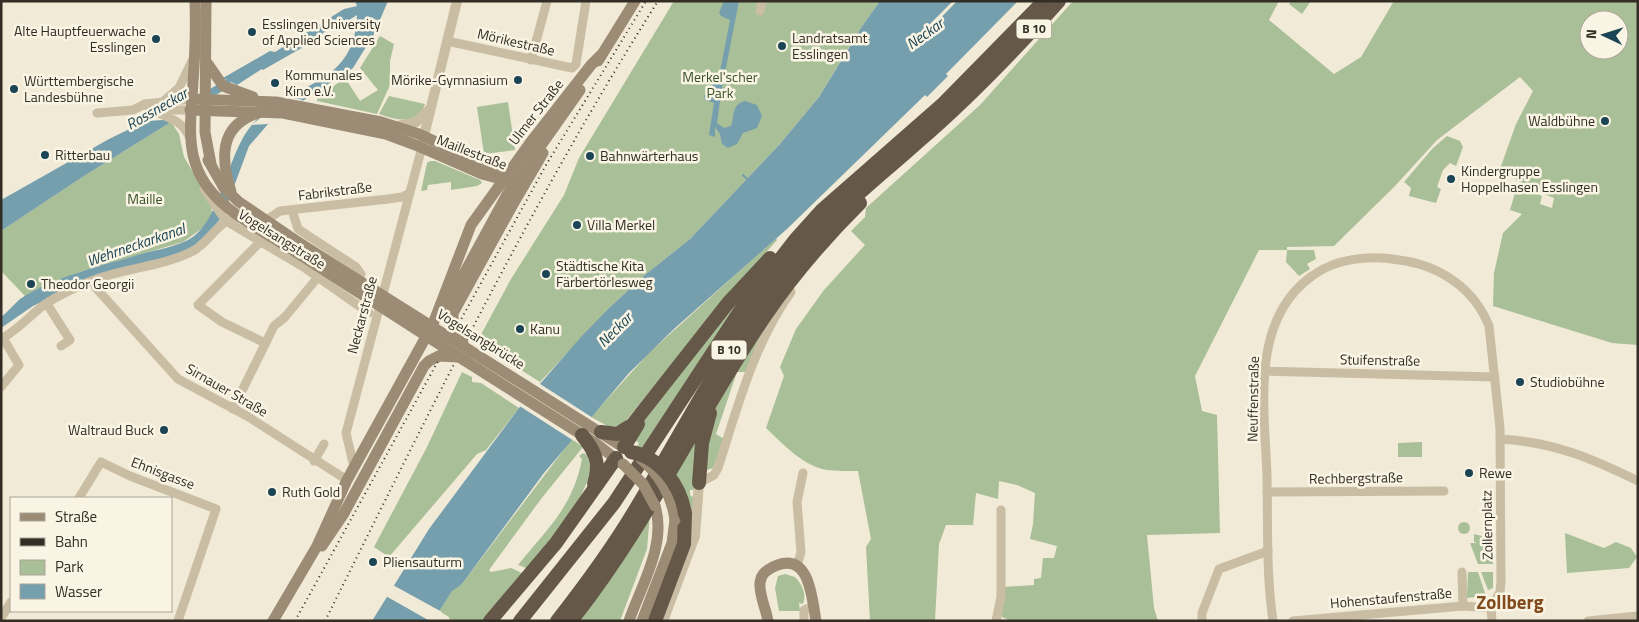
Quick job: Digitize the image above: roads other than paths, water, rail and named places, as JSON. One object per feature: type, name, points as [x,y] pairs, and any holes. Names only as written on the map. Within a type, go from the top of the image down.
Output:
[{"type":"highway","name":"B 10","points":[[520,621],[630,482],[759,284],[822,210],[944,103],[1044,1]]},
{"type":"highway","name":"B 10","points":[[557,621],[590,578],[623,529],[731,346],[780,275],[812,238],[845,205],[947,117],[1059,1]]},
{"type":"highway","points":[[571,621],[633,536],[718,389],[766,314],[809,257],[863,200],[918,151],[947,117]]},
{"type":"highway","points":[[582,435],[601,440],[624,431],[643,412],[746,283],[802,226],[822,210]]},
{"type":"highway","points":[[699,483],[704,434],[718,389]]},
{"type":"highway","points":[[490,621],[556,543],[590,492],[624,456],[643,412]]},
{"type":"highway","points":[[590,492],[598,469],[601,440]]},
{"type":"highway","points":[[624,456],[647,457],[669,476],[681,496],[680,517],[684,544],[655,621]]},
{"type":"main road","points":[[195,1],[195,53],[198,104],[211,164]]},
{"type":"main road","points":[[194,158],[195,152],[199,150],[224,181],[243,212],[226,213],[216,201],[194,158],[190,138],[198,104],[206,86],[206,1]]},
{"type":"main road","name":"Ulmer Straße","points":[[354,467],[433,324],[463,243],[481,210],[567,110],[635,1]]},
{"type":"main road","name":"Ulmer Straße","points":[[433,324],[442,314],[508,179],[530,143],[591,65],[601,55]]},
{"type":"main road","name":"Maillestraße","points":[[206,58],[217,80],[230,89],[284,113],[423,142],[479,162],[508,179]]},
{"type":"main road","name":"Maillestraße","points":[[198,104],[296,105],[398,126],[482,174],[508,179]]},
{"type":"main road","points":[[224,181],[224,152],[230,135],[247,117],[269,106]]},
{"type":"main road","points":[[467,355],[454,333],[452,316],[567,110]]},
{"type":"main road","points":[[479,162],[506,163],[530,143]]},
{"type":"main road","points":[[481,210],[490,188],[490,183],[482,174]]},
{"type":"main road","name":"Vogelsangbrücke","points":[[243,212],[265,221],[299,248]]},
{"type":"main road","name":"Vogelsangbrücke","points":[[243,212],[624,456],[645,462],[658,477],[680,517]]},
{"type":"main road","points":[[306,567],[330,536],[426,363],[443,355],[467,355]]},
{"type":"main road","name":"Vogelsangbrücke","points":[[467,355],[582,435]]},
{"type":"main road","name":"Vogelsangbrücke","points":[[624,456],[650,495],[658,516],[659,529],[655,552],[629,621]]},
{"type":"main road","points":[[273,621],[306,567],[354,467]]},
{"type":"main road","points":[[642,621],[680,517]]},
{"type":"main road","points":[[768,621],[760,582],[764,573],[774,566],[786,564],[797,566],[807,577],[816,621]]},
{"type":"main road","points":[[773,621],[767,578],[774,566]]},
{"type":"street","name":"Neckarstraße","points":[[354,467],[346,433],[410,193],[457,1]]},
{"type":"street","points":[[531,60],[547,1]]},
{"type":"street","name":"Mörikestraße","points":[[447,41],[568,68],[574,67],[586,1]]},
{"type":"street","points":[[760,11],[762,1]]},
{"type":"street","points":[[160,109],[180,88],[195,53]]},
{"type":"street","points":[[145,104],[160,109],[198,104]]},
{"type":"street","points":[[97,113],[133,110],[145,104],[160,109],[176,120],[190,138]]},
{"type":"street","points":[[398,126],[416,122],[432,106]]},
{"type":"street","name":"Fabrikstraße","points":[[265,221],[276,212],[402,197],[410,193]]},
{"type":"street","points":[[292,210],[300,231],[354,266],[360,272],[360,276],[348,298]]},
{"type":"street","points":[[1,386],[19,366],[2,339],[48,304],[93,281],[188,253],[207,241],[226,213]]},
{"type":"street","name":"Vogelsangstraße","points":[[226,213],[261,241],[318,277],[369,313]]},
{"type":"street","points":[[663,621],[695,536],[699,483],[714,475],[718,468],[750,371],[782,304],[805,272],[844,228]]},
{"type":"street","points":[[261,241],[198,305],[222,322],[265,343]]},
{"type":"street","name":"Neuffenstraße","points":[[1273,621],[1268,551],[1265,371],[1268,343],[1276,320],[1286,301],[1302,283],[1316,272],[1341,262],[1379,258],[1406,261],[1432,269],[1465,289],[1483,312],[1489,326],[1500,439]]},
{"type":"street","points":[[233,409],[274,326],[285,318],[318,277]]},
{"type":"street","name":"Sirnauer Straße","points":[[93,281],[96,288],[174,375],[233,409],[347,480]]},
{"type":"street","points":[[48,304],[70,340],[61,346]]},
{"type":"street","name":"Stuifenstraße","points":[[1265,371],[1495,377]]},
{"type":"street","points":[[1500,439],[1534,442],[1567,449],[1638,481]]},
{"type":"street","name":"Zollernplatz","points":[[1491,608],[1501,588],[1500,439]]},
{"type":"street","points":[[314,461],[324,444]]},
{"type":"street","name":"Ehnisgasse","points":[[80,497],[101,462],[130,476],[216,509],[178,621]]},
{"type":"street","points":[[797,566],[801,552],[796,521],[797,496],[803,474]]},
{"type":"street","name":"Rechbergstraße","points":[[1267,492],[1444,491]]},
{"type":"street","points":[[996,621],[1001,597],[1001,510]]},
{"type":"street","points":[[1202,621],[1202,614],[1219,570],[1268,551]]},
{"type":"street","points":[[1462,572],[1463,606]]},
{"type":"street","points":[[2,615],[10,603]]},
{"type":"street","points":[[804,621],[804,610],[813,606]]},
{"type":"street","name":"Hohenstaufenstraße","points":[[1293,621],[1463,606],[1491,608]]},
{"type":"street","points":[[1491,608],[1492,621]]},
{"type":"street","points":[[1588,621],[1638,616]]},
{"type":"water","points":[[355,1],[388,1],[374,34],[353,68],[269,123],[249,146],[223,216],[201,242],[182,252],[58,294],[33,306],[1,328],[1,317],[20,299],[48,284],[79,272],[177,245],[188,240],[199,231],[216,204],[235,154],[251,126],[266,111],[282,100],[317,82],[345,58],[353,39],[357,15],[335,29],[332,26],[312,42],[237,85],[223,78],[270,51],[275,52],[344,9],[357,6]]},
{"type":"water","points":[[724,1],[739,1],[722,88],[726,97],[720,101],[717,123],[724,128],[731,126],[735,108],[745,101],[757,105],[762,116],[757,128],[743,133],[737,144],[728,148],[722,144],[720,134],[715,127],[715,137],[709,135],[714,103],[705,100],[704,96],[719,77],[730,20],[719,13]]},
{"type":"water","name":"Neckar","points":[[880,1],[953,1],[926,28],[928,31],[957,1],[1018,1],[946,74],[948,76],[927,97],[925,95],[787,229],[675,328],[629,373],[544,473],[462,584],[452,591],[433,621],[372,621],[429,529],[519,408],[609,308],[646,274],[690,239],[779,145],[819,97],[861,28]]},
{"type":"water","points":[[163,120],[171,122],[84,176],[1,231],[1,200],[109,139],[146,121]]},
{"type":"waterway","name":"Rossneckar","points":[[202,98],[227,84]]},
{"type":"waterway","points":[[743,175],[748,180]]},
{"type":"railway","points":[[295,621],[546,165],[646,1]]},
{"type":"railway","points":[[325,621],[443,385],[525,229],[612,76],[658,1]]},
{"type":"place","name":"Esslingen University of Applied Sciences","points":[[252,32]]},
{"type":"place","name":"Alte Hauptfeuerwache Esslingen","points":[[156,39]]},
{"type":"place","name":"Landratsamt Esslingen","points":[[782,46]]},
{"type":"place","name":"Mörike-Gymnasium","points":[[518,80]]},
{"type":"place","name":"Kommunales Kino e.V.","points":[[275,83]]},
{"type":"place","name":"Württembergische Landesbühne","points":[[14,89]]},
{"type":"place","name":"Waldbühne","points":[[1605,121]]},
{"type":"place","name":"Ritterbau","points":[[45,155]]},
{"type":"place","name":"Bahnwärterhaus","points":[[590,156]]},
{"type":"place","name":"Kindergruppe Hoppelhasen Esslingen","points":[[1451,179]]},
{"type":"place","name":"Villa Merkel","points":[[577,225]]},
{"type":"place","name":"Städtische Kita Färbertörlesweg","points":[[546,274]]},
{"type":"place","name":"Theodor Georgii","points":[[31,284]]},
{"type":"place","name":"Kanu","points":[[520,329]]},
{"type":"place","name":"Studiobühne","points":[[1520,382]]},
{"type":"place","name":"Waltraud Buck","points":[[164,430]]},
{"type":"place","name":"Rewe","points":[[1469,473]]},
{"type":"place","name":"Ruth Gold","points":[[272,492]]},
{"type":"place","name":"Pliensauturm","points":[[373,562]]},
{"type":"district","name":"Zollberg","points":[[1510,602]]},
{"type":"park label","name":"Merkel'scher Park","points":[[720,86]]},
{"type":"park label","name":"Maille","points":[[145,199]]},
{"type":"water label","name":"Wehrneckarkanal","points":[[136,245]]}]
